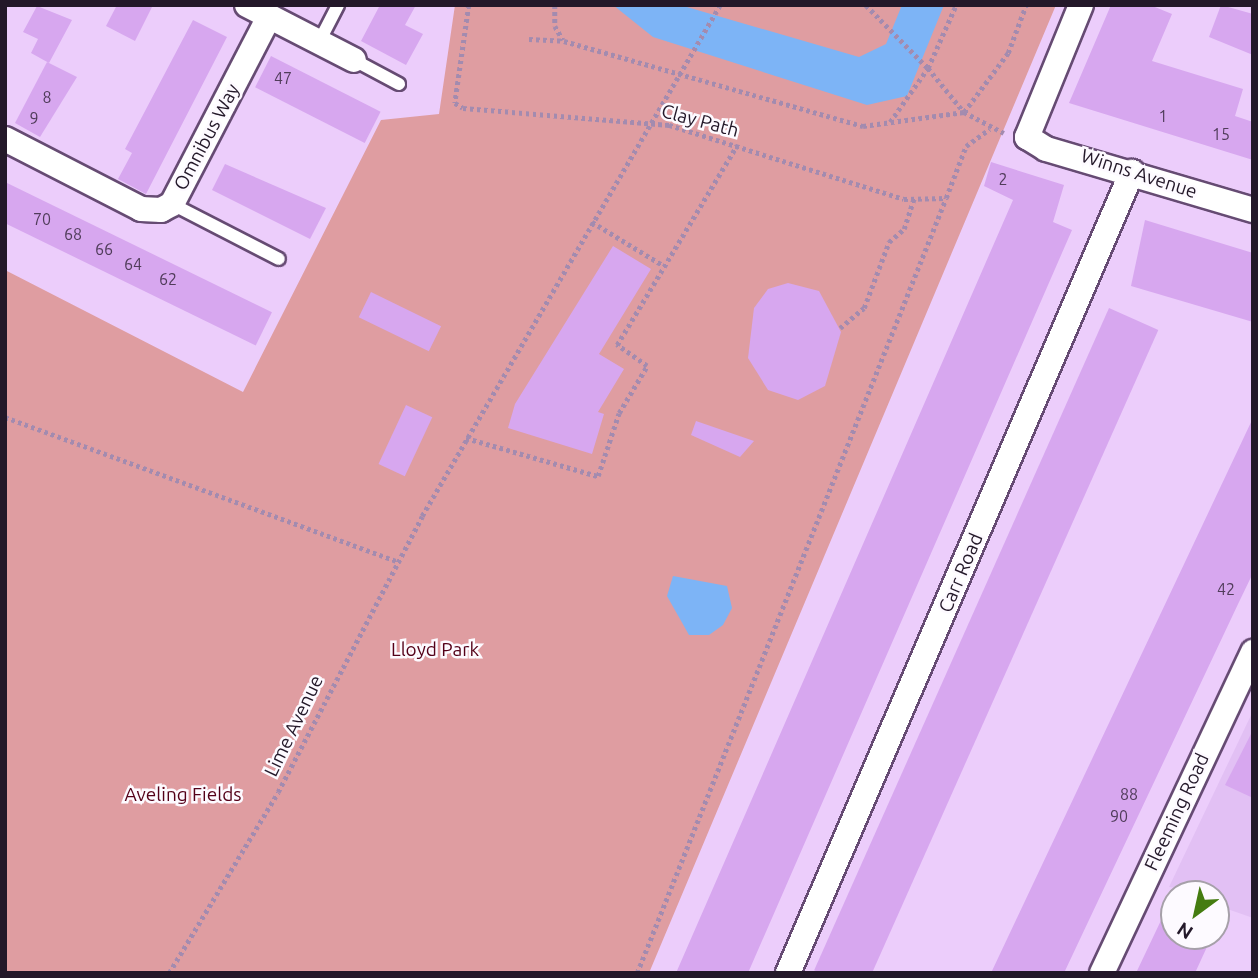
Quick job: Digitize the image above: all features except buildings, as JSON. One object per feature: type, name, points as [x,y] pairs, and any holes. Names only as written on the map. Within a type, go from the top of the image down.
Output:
[{"type":"street","points":[[247,5],[354,60]]},
{"type":"street","name":"Winns Avenue","points":[[1081,5],[1027,137],[1253,211]]},
{"type":"street","name":"Omnibus Way","points":[[5,139],[141,209],[172,204],[270,17]]},
{"type":"street","name":"Carr Road","points":[[788,973],[1132,172]]},
{"type":"street","name":"Fleeming Road","points":[[1102,973],[1253,652]]},
{"type":"lane","points":[[319,42],[338,5]]},
{"type":"lane","points":[[354,60],[399,84]]},
{"type":"lane","points":[[172,204],[279,259]]},
{"type":"path","name":"Clay Path","points":[[469,5],[455,103],[515,115],[649,122],[737,145],[914,199],[946,198]]},
{"type":"path","points":[[555,5],[555,26],[564,41]]},
{"type":"path","name":"Lime Avenue","points":[[169,973],[278,792],[396,561],[676,75],[720,5]]},
{"type":"path","points":[[637,973],[966,146],[989,129],[964,111],[926,66],[866,5]]},
{"type":"path","points":[[889,123],[926,66],[956,5]]},
{"type":"path","points":[[529,39],[564,41],[863,126],[964,111],[1008,53],[1026,5]]},
{"type":"path","points":[[466,439],[598,475],[618,413],[648,366],[617,345],[737,145]]},
{"type":"path","points":[[840,328],[864,308],[889,242],[904,229],[914,199]]},
{"type":"path","points":[[592,222],[664,265]]},
{"type":"path","points":[[5,417],[47,430],[396,561]]},
{"type":"shaded area","points":[[1253,711],[1253,918],[1230,910],[1230,880],[1172,880]]},
{"type":"green space","name":"Lloyd Park","points":[[455,5],[1056,5],[649,973],[5,973],[5,270],[243,392],[381,120],[439,114]]},
{"type":"water","points":[[613,5],[680,5],[859,57],[886,44],[902,5],[944,5],[907,96],[867,105],[653,37]]},
{"type":"water","points":[[673,576],[727,586],[732,608],[723,625],[709,635],[689,635],[667,596]]},
{"type":"park label","name":"Aveling Fields","points":[[183,795]]}]
